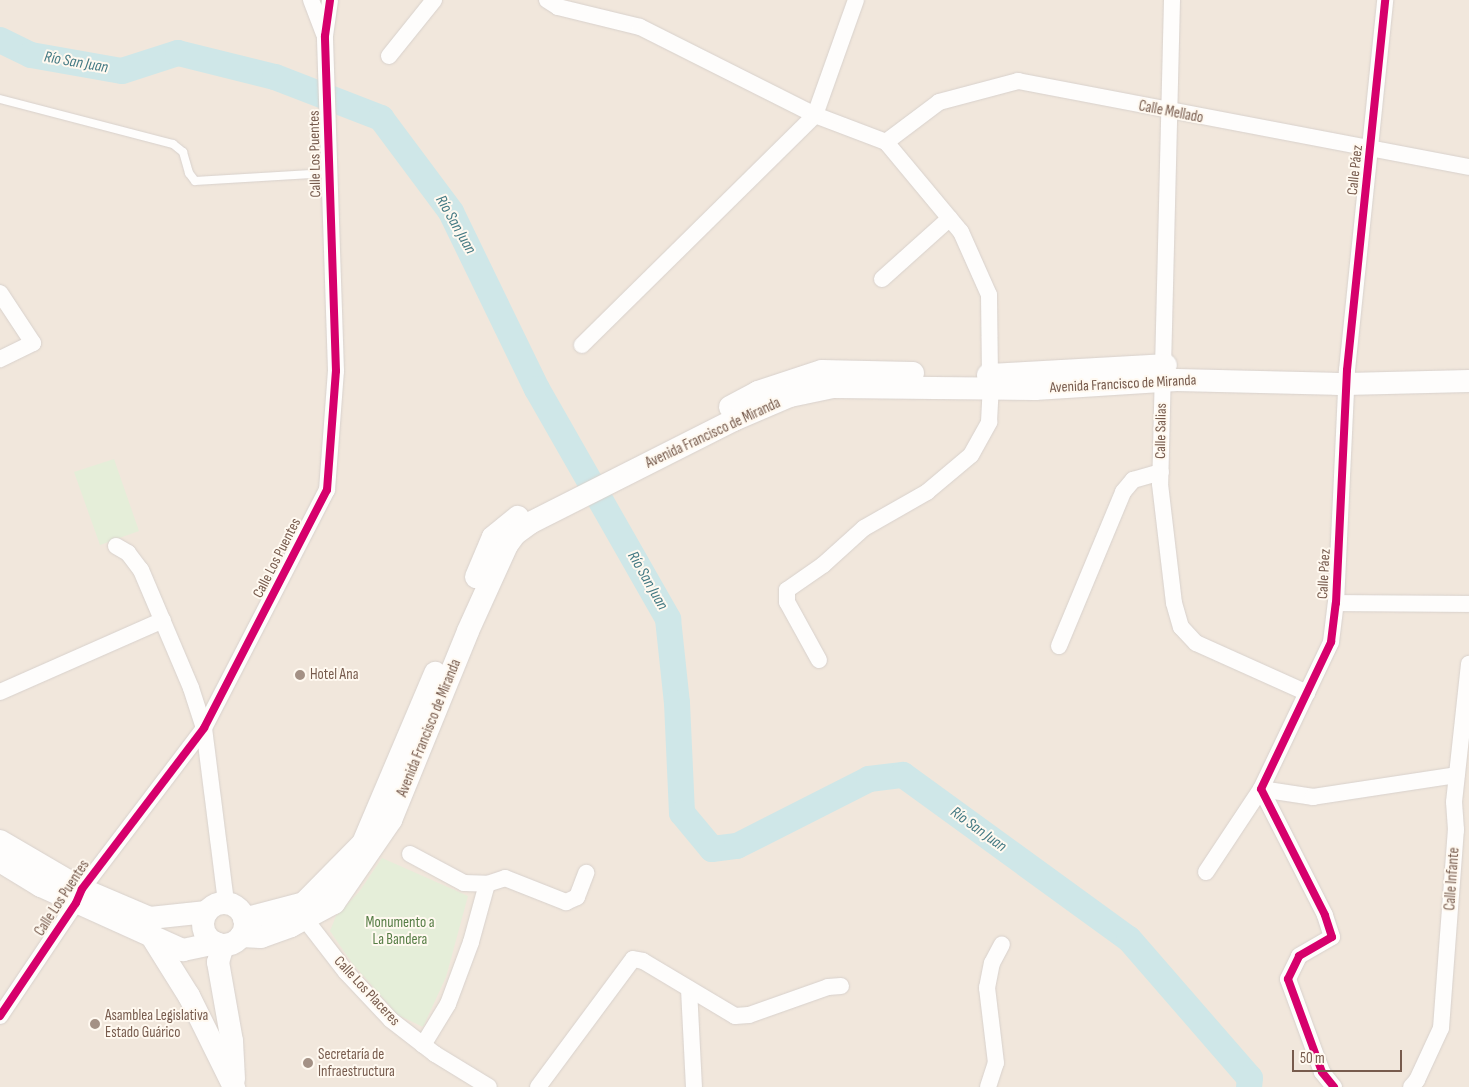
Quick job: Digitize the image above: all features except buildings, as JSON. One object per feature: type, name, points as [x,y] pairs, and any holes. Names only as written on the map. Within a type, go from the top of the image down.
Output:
[{"type":"main road","name":"Avenida Francisco de Miranda","points":[[1346,377],[1469,367]]},
{"type":"main road","name":"Avenida Francisco de Miranda","points":[[0,861],[79,896],[152,937],[183,950],[231,936],[304,903],[363,843],[493,537],[506,524],[526,519],[653,454],[758,392],[822,371],[990,382],[1163,373],[1469,381]]},
{"type":"main road","name":"Avenida Francisco de Miranda","points":[[231,936],[261,937],[305,919],[334,903],[391,820],[468,631],[507,545],[526,519]]},
{"type":"main road","name":"Avenida Francisco de Miranda","points":[[0,841],[79,896],[150,918],[216,908]]},
{"type":"main road","points":[[231,936],[206,933],[204,919],[216,908],[237,908],[231,936],[218,962],[232,1041],[234,1087]]},
{"type":"main road","points":[[152,937],[189,996],[234,1087]]},
{"type":"street","points":[[311,0],[325,36]]},
{"type":"street","points":[[325,36],[330,0]]},
{"type":"street","points":[[389,56],[434,0]]},
{"type":"street","points":[[548,0],[558,7],[640,27],[816,115],[886,142],[961,232],[989,295],[989,422],[971,455],[926,492],[864,528],[823,564],[787,590],[787,602],[819,660]]},
{"type":"street","points":[[582,345],[816,115],[856,0]]},
{"type":"street","name":"Calle Salias","points":[[1172,0],[1171,112],[1160,472],[1174,604],[1180,627],[1196,643],[1307,693]]},
{"type":"street","name":"Calle Páez","points":[[1206,872],[1261,789],[1331,642],[1336,603],[1346,377],[1371,150],[1385,0]]},
{"type":"street","name":"Calle Los Puentes","points":[[0,1016],[79,896],[204,728],[327,490],[336,372],[325,36]]},
{"type":"street","name":"Calle Mellado","points":[[886,142],[939,102],[1018,81],[1171,112],[1469,167]]},
{"type":"street","points":[[882,279],[950,218]]},
{"type":"street","points":[[0,293],[33,343],[0,359]]},
{"type":"street","points":[[1059,646],[1123,492],[1133,480],[1160,472]]},
{"type":"street","points":[[116,546],[128,553],[141,570],[163,620],[204,728],[216,908]]},
{"type":"street","points":[[1336,603],[1469,604]]},
{"type":"street","points":[[0,692],[163,620]]},
{"type":"street","name":"Calle Infante","points":[[1410,1087],[1417,1080],[1441,1028],[1462,831],[1456,775],[1469,664]]},
{"type":"street","points":[[1261,789],[1313,797],[1456,775]]},
{"type":"street","points":[[1261,789],[1325,915],[1332,937],[1299,956],[1288,979],[1322,1072],[1334,1087]]},
{"type":"street","points":[[410,854],[464,883],[487,884],[505,878],[518,880],[566,902],[577,898],[586,873]]},
{"type":"street","points":[[423,1045],[448,1004],[471,942],[487,884]]},
{"type":"street","name":"Calle Los Placeres","points":[[305,919],[346,972],[391,1020],[423,1045],[489,1087]]},
{"type":"street","points":[[988,1087],[996,1064],[987,988],[992,963],[1002,944]]},
{"type":"street","points":[[538,1087],[633,959],[643,961],[735,1016],[749,1015],[828,987],[841,986]]},
{"type":"street","points":[[689,989],[694,1087]]},
{"type":"lane","points":[[0,99],[173,144],[183,152],[189,174],[195,181],[328,173]]},
{"type":"shaded area","points":[[0,0],[1469,0],[1469,1087],[0,1087]]},
{"type":"green space","points":[[114,459],[139,531],[100,545],[74,472]]},
{"type":"green space","name":"Monumento a La Bandera","points":[[382,858],[468,896],[446,977],[423,1027],[398,1015],[352,963],[330,931],[336,916],[359,892]]},
{"type":"waterway","name":"Río San Juan","points":[[0,40],[31,55],[122,71],[178,53],[275,77],[381,118],[451,212],[537,389],[668,619],[677,703],[682,813],[712,849],[737,846],[869,779],[903,775],[1129,939],[1250,1078],[1249,1087]]},
{"type":"cycle path","points":[[0,1016],[76,903],[82,889],[204,728],[327,490],[336,371],[325,36],[330,0]]},
{"type":"cycle path","points":[[1334,1087],[1322,1072],[1288,979],[1299,956],[1332,937],[1325,915],[1261,789],[1331,642],[1336,603],[1347,370],[1385,0]]},
{"type":"place","name":"Hotel Ana","points":[[300,675]]},
{"type":"place","name":"Asamblea Legislativa Estado Guárico","points":[[95,1024]]},
{"type":"place","name":"Secretaría de Infraestructura","points":[[308,1063]]}]
